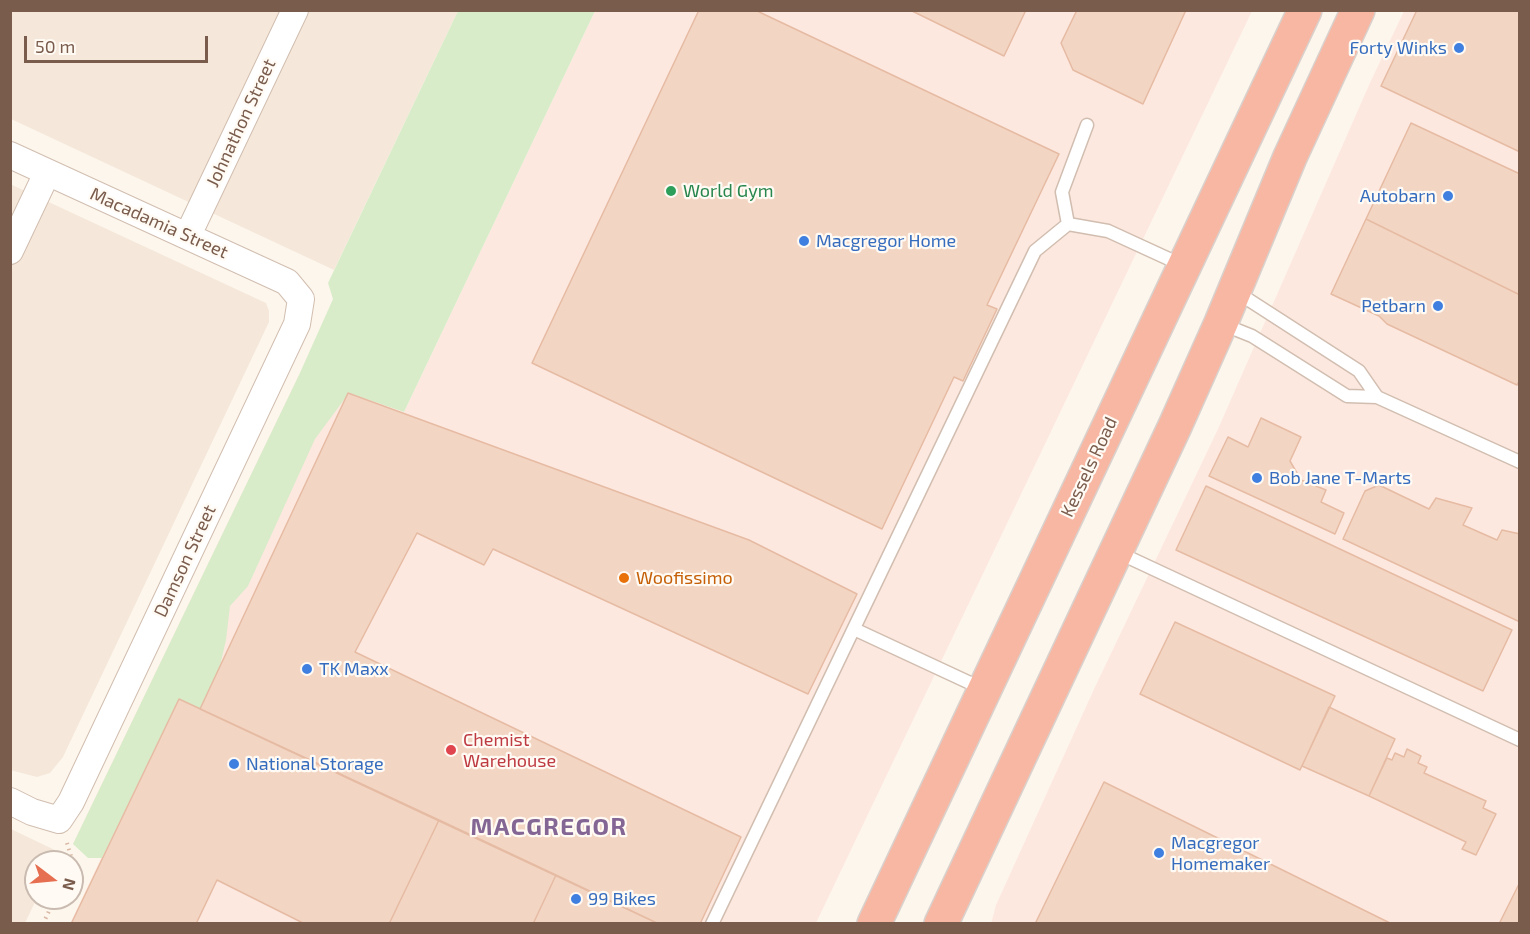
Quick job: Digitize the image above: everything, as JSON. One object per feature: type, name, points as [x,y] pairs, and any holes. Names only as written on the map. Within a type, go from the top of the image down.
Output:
[{"type":"highway","name":"Kessels Road","points":[[874,924],[1305,10]]},
{"type":"highway","points":[[940,924],[1116,552],[1221,323],[1290,157],[1357,16]]},
{"type":"street","name":"Johnathon Street","points":[[188,235],[295,10]]},
{"type":"street","name":"Macadamia Street","points":[[10,155],[286,282],[301,299]]},
{"type":"street","points":[[10,251],[47,173]]},
{"type":"street","name":"Damson Street","points":[[10,801],[32,812],[59,820],[70,802],[297,324],[301,299]]},
{"type":"lane","points":[[1068,224],[1062,192],[1088,125]]},
{"type":"lane","points":[[712,924],[1035,251],[1068,224],[1108,231],[1184,266]]},
{"type":"lane","points":[[1235,290],[1359,371],[1377,397]]},
{"type":"lane","points":[[1221,323],[1252,336],[1347,396],[1377,397],[1520,462]]},
{"type":"lane","points":[[1116,552],[1520,740]]},
{"type":"lane","points":[[854,629],[984,689]]},
{"type":"path","points":[[43,924],[49,910]]},
{"type":"shaded area","points":[[11,11],[458,11],[334,270],[11,119]]},
{"type":"shaded area","points":[[595,11],[1252,11],[816,923],[70,924],[77,910],[84,910],[84,894],[101,858],[73,844],[299,375],[404,412]]},
{"type":"shaded area","points":[[1404,11],[1519,11],[1519,923],[991,924],[996,905],[1095,687],[1218,429],[1369,85]]},
{"type":"shaded area","points":[[10,184],[266,303],[269,311],[269,322],[63,757],[50,773],[37,777],[10,770]]},
{"type":"shaded area","points":[[11,829],[55,850],[24,850],[24,910],[31,910],[25,923],[11,923]]},
{"type":"green space","points":[[458,11],[595,11],[404,412],[349,393],[315,439],[248,586],[230,606],[220,666],[200,709],[179,699],[102,858],[88,858],[84,854],[84,850],[79,850],[73,844],[299,375],[333,299],[328,283]]},
{"type":"building","name":"Macgregor Home","points":[[699,10],[755,10],[1059,154],[987,305],[997,309],[963,381],[954,377],[882,529],[532,363]]},
{"type":"building","points":[[910,10],[1026,10],[1004,56]]},
{"type":"building","points":[[1077,10],[1186,10],[1143,104],[1073,70],[1061,43]]},
{"type":"building","name":"Forty Winks","points":[[1417,10],[1520,10],[1520,152],[1381,86]]},
{"type":"building","name":"Autobarn","points":[[1411,123],[1520,174],[1520,295],[1366,219]]},
{"type":"building","name":"Petbarn","points":[[1366,219],[1520,295],[1520,380],[1517,385],[1387,324],[1379,316],[1331,294]]},
{"type":"building","points":[[348,393],[749,540],[857,594],[808,694],[493,549],[484,565],[417,533],[355,652],[741,837],[700,924],[659,924],[200,709]]},
{"type":"building","name":"Bob Jane T-Marts","points":[[1261,418],[1301,437],[1290,461],[1301,480],[1326,490],[1321,502],[1344,513],[1335,534],[1209,476],[1228,437],[1248,447]]},
{"type":"building","points":[[1379,485],[1429,509],[1436,498],[1472,508],[1463,525],[1497,540],[1502,530],[1520,534],[1520,622],[1343,539],[1365,491]]},
{"type":"building","points":[[1206,486],[1512,630],[1483,691],[1176,550]]},
{"type":"building","points":[[1175,622],[1335,696],[1300,770],[1140,694]]},
{"type":"building","name":"National Storage","points":[[179,699],[439,820],[389,924],[305,924],[217,880],[196,924],[71,924],[78,910],[84,910],[84,897]]},
{"type":"building","points":[[1329,707],[1395,739],[1369,796],[1302,766]]},
{"type":"building","points":[[1407,749],[1421,756],[1418,763],[1427,767],[1424,773],[1486,801],[1483,808],[1496,814],[1476,855],[1462,849],[1466,842],[1369,796],[1387,758],[1392,760],[1395,753],[1404,757]]},
{"type":"building","name":"Macgregor Homemaker","points":[[1104,782],[1392,924],[1035,924]]},
{"type":"building","points":[[439,820],[556,875],[533,924],[389,924]]},
{"type":"building","name":"99 Bikes","points":[[556,875],[659,924],[533,924]]},
{"type":"building","points":[[1520,882],[1520,924],[1499,924]]},
{"type":"place","name":"Forty Winks","points":[[1459,48]]},
{"type":"place","name":"World Gym","points":[[671,191]]},
{"type":"place","name":"Autobarn","points":[[1448,196]]},
{"type":"place","name":"Macgregor Home","points":[[804,241]]},
{"type":"place","name":"Petbarn","points":[[1438,306]]},
{"type":"place","name":"Bob Jane T-Marts","points":[[1257,478]]},
{"type":"place","name":"Woofissimo","points":[[624,578]]},
{"type":"place","name":"TK Maxx","points":[[307,669]]},
{"type":"place","name":"Chemist Warehouse","points":[[451,750]]},
{"type":"place","name":"National Storage","points":[[234,764]]},
{"type":"place","name":"Macgregor Homemaker","points":[[1159,853]]},
{"type":"place","name":"99 Bikes","points":[[576,899]]},
{"type":"district","name":"MACGREGOR","points":[[549,827]]}]
